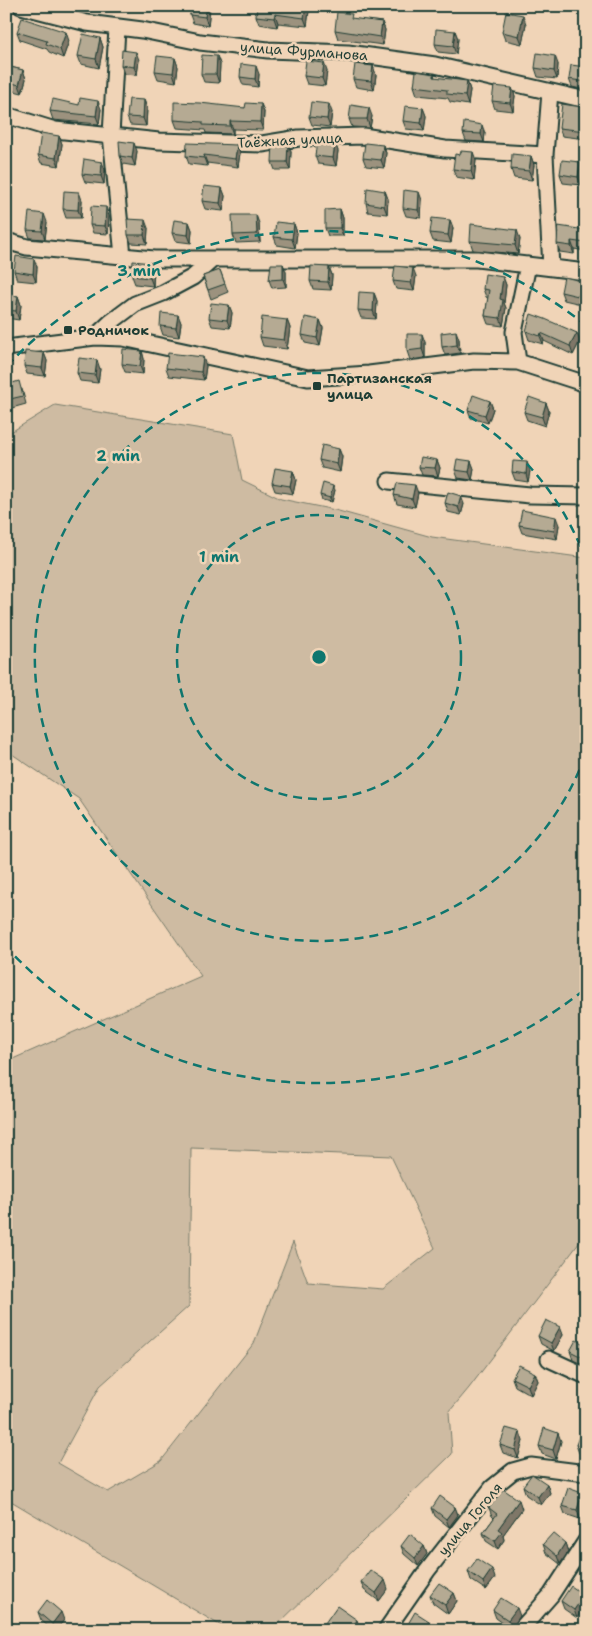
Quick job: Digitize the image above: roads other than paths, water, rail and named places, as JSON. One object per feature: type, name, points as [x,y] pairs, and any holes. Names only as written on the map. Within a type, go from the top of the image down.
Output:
[{"type":"street","name":"улица Фурманова","points":[[21,6],[87,23],[142,30],[210,43],[268,50],[348,53],[435,66],[586,100]]},
{"type":"street","points":[[118,28],[111,135],[123,256]]},
{"type":"street","points":[[550,92],[546,155],[551,268]]},
{"type":"street","name":"Таёжная улица","points":[[6,115],[55,130],[159,141],[262,144],[299,138],[364,136],[445,149],[546,155]]},
{"type":"street","points":[[6,241],[27,247],[154,259],[477,259],[586,272]]},
{"type":"street","points":[[95,337],[110,322],[135,304],[193,277],[212,260]]},
{"type":"street","points":[[518,362],[514,332],[528,265]]},
{"type":"street","points":[[6,348],[95,337],[123,338],[308,378],[368,374],[474,361],[518,362],[586,384]]},
{"type":"street","points":[[390,481],[530,495],[586,496]]},
{"type":"street","points":[[549,1359],[586,1376]]},
{"type":"street","name":"улица Гоголя","points":[[386,1630],[427,1571],[492,1488],[513,1472],[531,1466],[586,1473]]},
{"type":"street","points":[[520,1630],[551,1595],[586,1541]]},
{"type":"place","name":"Родничок","points":[[68,330]]},
{"type":"place","name":"Партизанская улица","points":[[317,386]]}]
